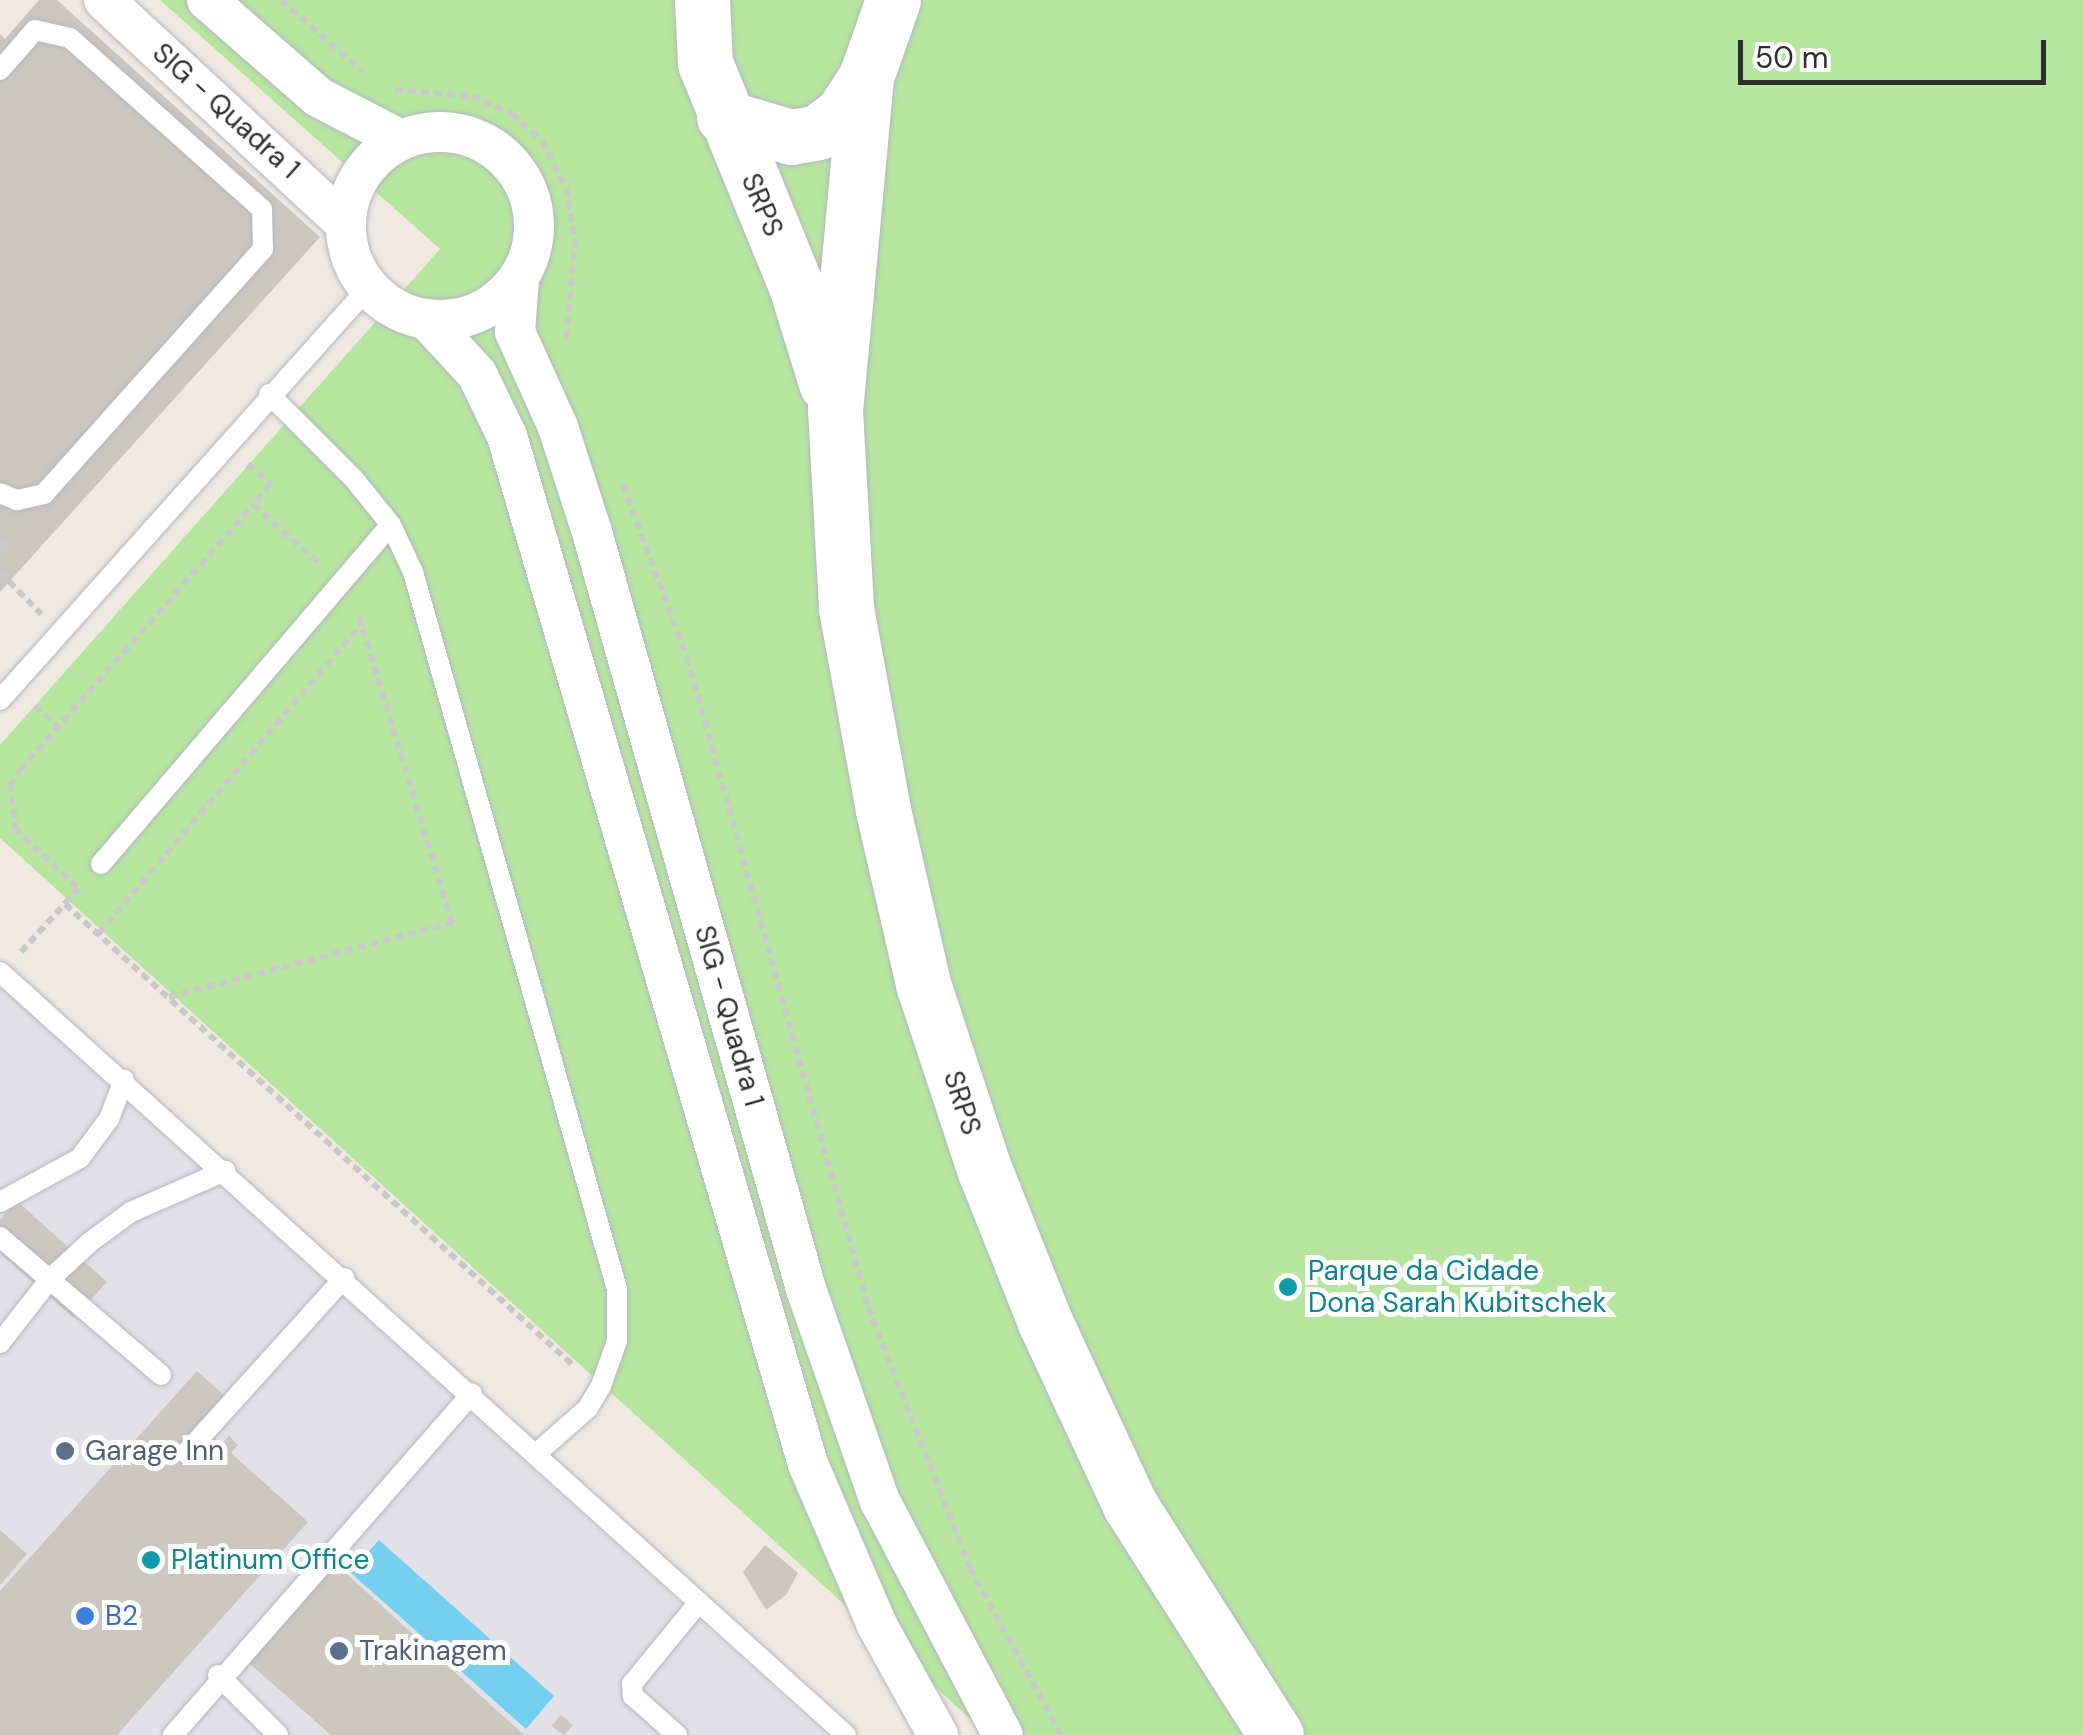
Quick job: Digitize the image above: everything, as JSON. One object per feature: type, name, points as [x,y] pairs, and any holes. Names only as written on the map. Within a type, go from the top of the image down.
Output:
[{"type":"main road","name":"SRPS","points":[[702,0],[705,63],[724,118],[796,286],[835,410]]},
{"type":"main road","name":"SRPS","points":[[893,0],[866,77],[835,410],[846,608],[883,810],[924,987],[985,1171],[1130,1505],[1276,1735]]},
{"type":"main road","points":[[724,118],[791,137],[818,132],[842,114],[866,77]]},
{"type":"street","name":"SIG - Quadra 1","points":[[104,0],[345,223]]},
{"type":"street","points":[[206,0],[318,97],[401,140]]},
{"type":"street","points":[[434,132],[469,135],[500,152],[522,178],[533,211],[532,246],[519,278],[479,311],[428,320],[395,310],[368,288],[351,257],[345,223],[353,189],[373,160],[401,140],[434,132]]},
{"type":"street","name":"SIG - Quadra 1","points":[[519,278],[514,332],[558,427],[592,532],[806,1289],[880,1502],[1003,1735]]},
{"type":"street","name":"SIG - Quadra 1","points":[[428,320],[476,374],[507,436],[802,1447],[877,1625],[938,1735]]},
{"type":"lane","points":[[0,70],[35,30],[70,38],[262,209],[263,249],[44,494],[17,500],[0,493]]},
{"type":"lane","points":[[0,700],[56,630],[368,288]]},
{"type":"lane","points":[[270,394],[391,526],[413,572],[617,1289],[617,1341],[601,1386],[588,1408],[536,1453]]},
{"type":"lane","points":[[101,864],[391,526]]},
{"type":"lane","points":[[1,972],[226,1171],[846,1735]]},
{"type":"lane","points":[[0,1202],[80,1158],[109,1119],[124,1080]]},
{"type":"lane","points":[[0,1343],[50,1279],[131,1212],[226,1171]]},
{"type":"lane","points":[[0,1238],[162,1375]]},
{"type":"lane","points":[[186,1453],[344,1278]]},
{"type":"lane","points":[[173,1735],[218,1676],[472,1394]]},
{"type":"lane","points":[[677,1735],[633,1696],[632,1684],[698,1602]]},
{"type":"lane","points":[[218,1676],[278,1735]]},
{"type":"path","points":[[79,889],[16,830],[10,786],[270,484],[226,442]]},
{"type":"path","points":[[169,997],[452,923],[363,622],[342,584],[253,505]]},
{"type":"path","points":[[0,541],[6,546],[0,552]]},
{"type":"path","points":[[0,572],[56,630]]},
{"type":"path","points":[[99,933],[363,622]]},
{"type":"path","points":[[1,972],[101,864]]},
{"type":"path","points":[[65,904],[601,1386]]},
{"type":"shaded area","points":[[0,987],[826,1735],[0,1735]]},
{"type":"green space","name":"Parque da Cidade Dona Sarah Kubitschek","points":[[160,0],[2083,0],[2083,1735],[988,1735],[0,838],[0,745],[440,249]]},
{"type":"water","points":[[379,1540],[554,1696],[526,1729],[350,1572]]},
{"type":"building","points":[[39,0],[57,0],[320,237],[0,592],[0,34],[5,39]]},
{"type":"building","points":[[17,1201],[107,1282],[74,1318],[0,1253],[0,1220]]},
{"type":"building","name":"Platinum Office","points":[[197,1371],[225,1396],[200,1425],[221,1444],[229,1436],[238,1445],[231,1453],[308,1522],[117,1735],[0,1735],[0,1591]]},
{"type":"building","points":[[0,1530],[27,1554],[0,1585]]},
{"type":"building","points":[[765,1545],[798,1573],[786,1595],[766,1610],[743,1572]]},
{"type":"building","name":"Trakinagem","points":[[329,1558],[524,1735],[331,1735],[242,1657]]},
{"type":"building","points":[[561,1715],[573,1725],[564,1735],[551,1726]]},
{"type":"place","name":"Parque da Cidade Dona Sarah Kubitschek","points":[[1288,1287]]},
{"type":"place","name":"Garage Inn","points":[[65,1451]]},
{"type":"place","name":"Platinum Office","points":[[151,1560]]},
{"type":"place","name":"B2","points":[[85,1616]]},
{"type":"place","name":"Trakinagem","points":[[339,1651]]}]
